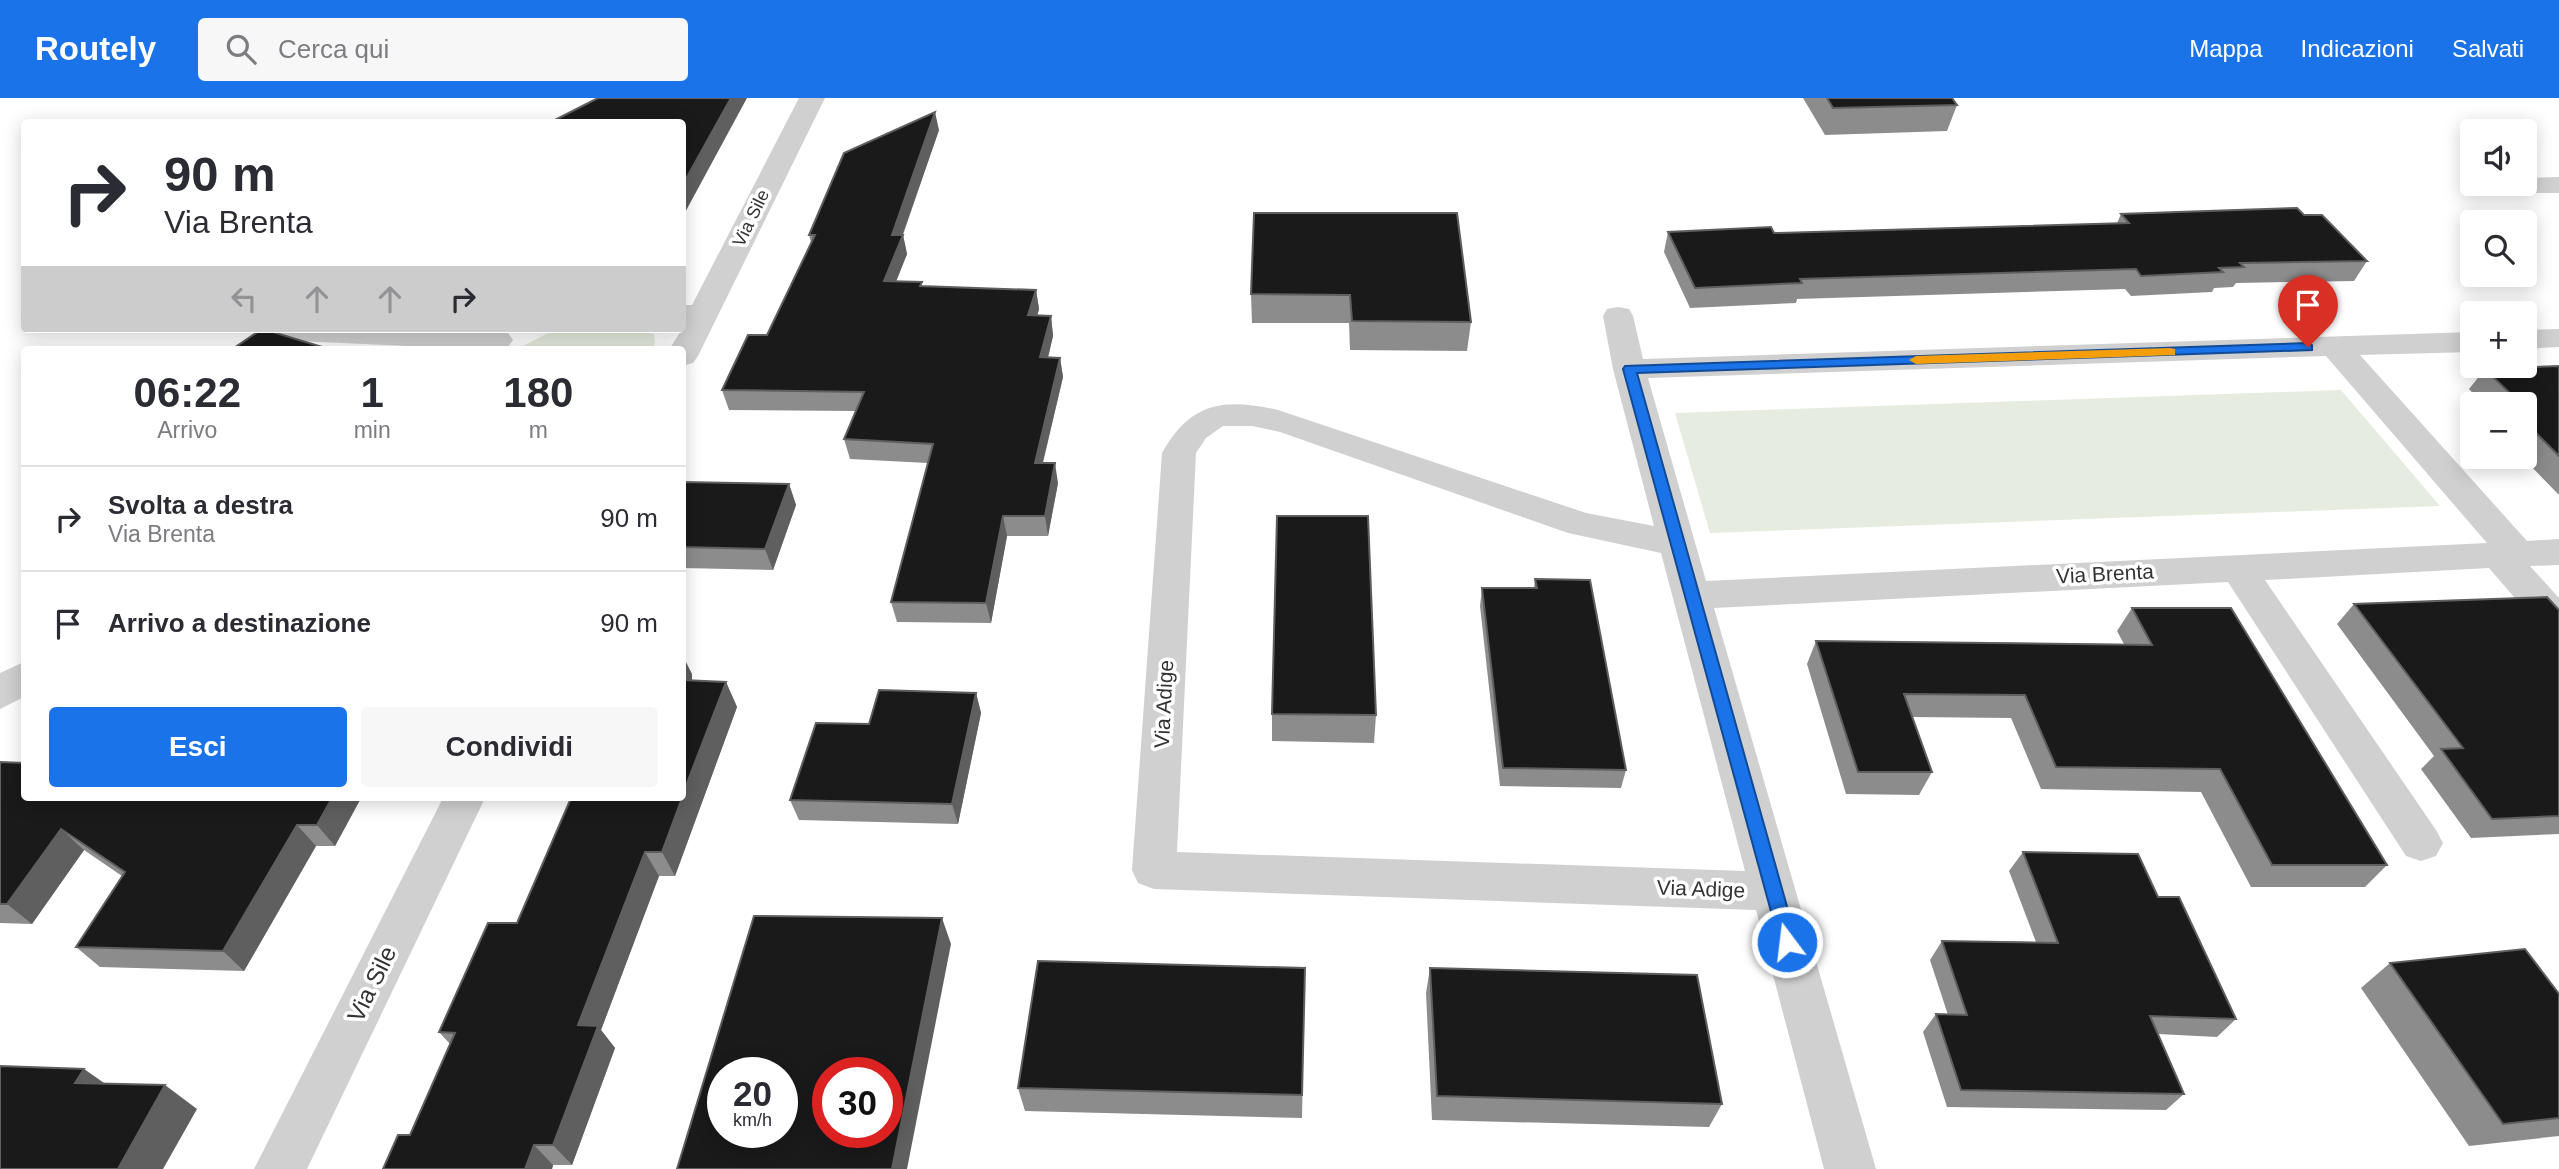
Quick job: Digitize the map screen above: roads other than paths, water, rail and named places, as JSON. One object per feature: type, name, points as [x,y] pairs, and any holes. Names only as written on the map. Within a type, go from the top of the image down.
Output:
[{"type":"street","name":"Via Sile","points":[[685,346],[693,314],[805,110]]},
{"type":"street","points":[[2537,186],[2559,185]]},
{"type":"street","name":"Via Adige","points":[[1618,316],[1629,369],[1850,1169]]},
{"type":"street","points":[[325,333],[498,340]]},
{"type":"street","points":[[2537,339],[2559,338]]},
{"type":"street","points":[[1629,369],[2460,342]]},
{"type":"street","points":[[2335,346],[2508,555],[2559,623]]},
{"type":"street","name":"Via Adige","points":[[1677,543],[1581,524],[1289,423],[1252,414],[1219,416],[1195,429],[1179,453],[1154,870],[1773,891]]},
{"type":"street","name":"Via Brenta","points":[[1692,595],[2559,552]]},
{"type":"street","points":[[2238,568],[2421,843]]},
{"type":"street","points":[[0,694],[21,679]]},
{"type":"street","name":"Via Sile","points":[[280,1169],[463,801]]}]
